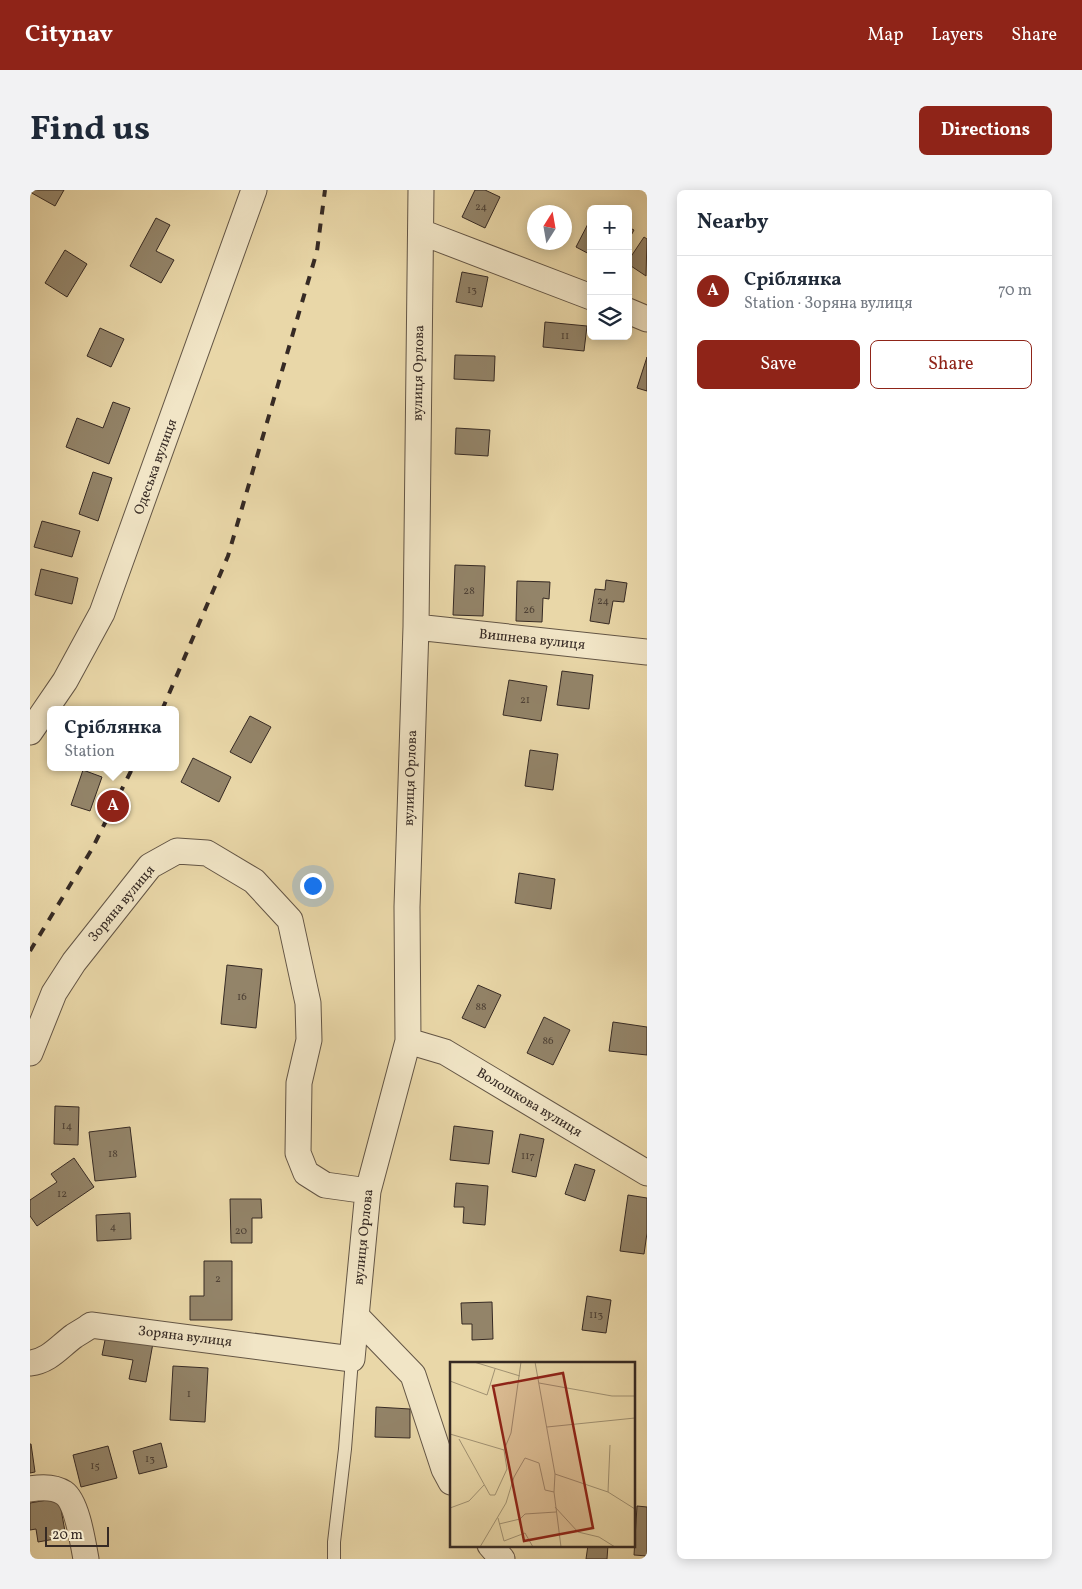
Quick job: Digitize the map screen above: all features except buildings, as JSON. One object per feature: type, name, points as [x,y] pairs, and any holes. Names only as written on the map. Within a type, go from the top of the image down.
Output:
[{"type":"street","name":"Одеська вулиця","points":[[48,706],[65,681],[102,614],[254,190]]},
{"type":"street","name":"вулиця Орлова","points":[[352,1359],[368,1191],[408,1041],[406,907],[416,627],[421,190]]},
{"type":"street","points":[[421,232],[587,295]]},
{"type":"street","points":[[632,312],[647,318]]},
{"type":"street","name":"Вишнева вулиця","points":[[416,627],[647,652]]},
{"type":"street","name":"Одеська вулиця","points":[[30,732],[47,707]]},
{"type":"street","name":"Зоряна вулиця","points":[[30,1053],[54,993],[74,962],[150,866],[177,852],[208,853],[254,881],[290,920],[308,1004],[309,1040],[299,1083],[298,1144],[298,1153],[306,1172],[325,1185],[368,1191]]},
{"type":"street","name":"Волошкова вулиця","points":[[408,1041],[445,1052],[647,1173]]},
{"type":"street","points":[[356,1316],[414,1375],[444,1469],[450,1480]]},
{"type":"street","name":"Зоряна вулиця","points":[[30,1363],[40,1362],[91,1325],[352,1359]]},
{"type":"street","points":[[30,1489],[52,1488],[65,1494],[75,1510],[86,1559]]},
{"type":"street","points":[[491,1546],[502,1559]]},
{"type":"lane","points":[[334,1559],[334,1542],[345,1449],[352,1359]]},
{"type":"railway","points":[[164,706],[228,556],[317,251],[325,190]]},
{"type":"railway","points":[[30,951],[92,849],[131,771]]},
{"type":"place","name":"Сріблянка","points":[[113,806]]}]
